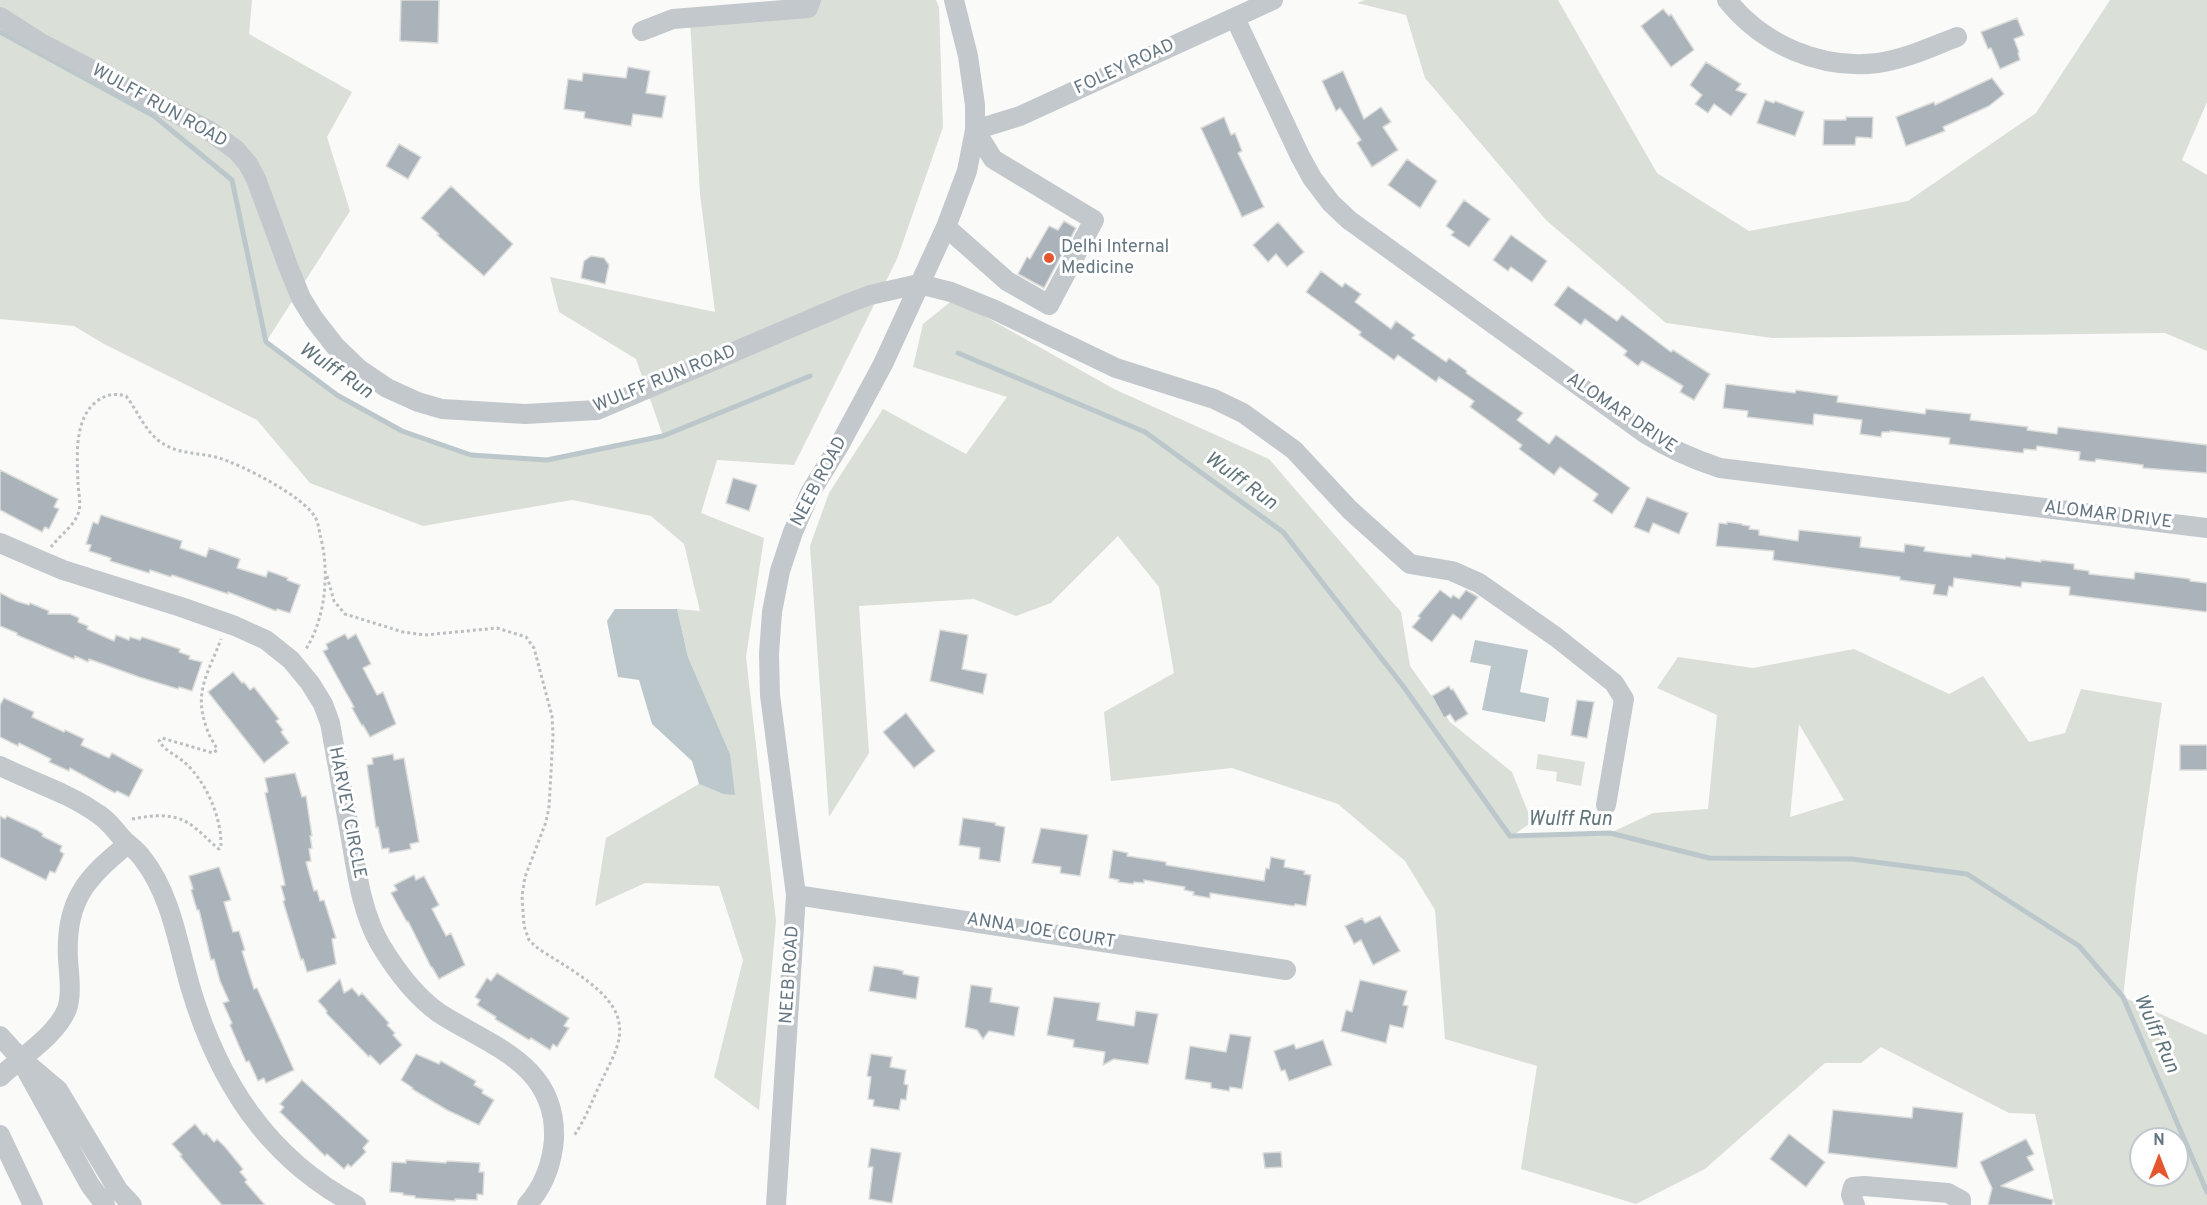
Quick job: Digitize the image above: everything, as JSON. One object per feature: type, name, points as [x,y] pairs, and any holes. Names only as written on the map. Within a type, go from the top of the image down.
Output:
[{"type":"street","points":[[642,31],[673,19],[808,8],[811,0]]},
{"type":"street","name":"NEEB ROAD","points":[[776,1205],[796,895],[770,695],[769,654],[772,612],[778,581],[793,531],[810,493],[840,444],[883,364],[946,227],[967,171],[975,130],[971,72],[954,0]]},
{"type":"street","name":"FOLEY ROAD","points":[[975,130],[1020,116],[1273,0]]},
{"type":"street","points":[[1727,0],[1755,28],[1777,43],[1802,54],[1828,61],[1853,64],[1878,63],[1903,58],[1957,37]]},
{"type":"street","name":"WULFF RUN ROAD","points":[[0,17],[39,42],[208,130],[236,150],[248,164],[256,179],[301,298],[328,337],[359,369],[387,388],[418,402],[442,409],[525,414],[597,411],[849,303],[870,295],[919,284]]},
{"type":"street","name":"ALOMAR DRIVE","points":[[1235,18],[1300,156],[1312,178],[1331,203],[1349,220],[1668,448],[1694,460],[1720,468],[2207,528]]},
{"type":"street","points":[[946,227],[1007,281],[1049,304],[1094,220],[993,159],[975,130]]},
{"type":"street","points":[[919,284],[951,292],[995,310],[1116,368],[1214,399],[1243,414],[1294,450],[1350,510],[1410,564],[1452,571],[1479,583],[1556,637],[1614,683],[1624,699],[1606,805]]},
{"type":"street","name":"HARVEY CIRCLE","points":[[0,543],[45,562],[228,623],[266,640],[282,652],[310,682],[330,723],[358,878],[369,922],[380,944],[420,997],[439,1012],[520,1062],[534,1077],[551,1110],[553,1155],[547,1175],[537,1194],[527,1205]]},
{"type":"street","points":[[0,766],[85,804],[101,816],[145,861],[161,889],[171,916],[190,988],[212,1050],[227,1080],[266,1134],[287,1158],[313,1179],[356,1205]]},
{"type":"street","points":[[0,1077],[50,1034],[61,1021],[68,1006],[70,986],[67,936],[70,916],[80,893],[122,837]]},
{"type":"street","name":"ANNA JOE COURT","points":[[796,895],[1286,970]]},
{"type":"street","points":[[0,1036],[20,1058],[58,1090],[118,1190],[132,1205]]},
{"type":"street","points":[[20,1058],[84,1175],[105,1205]]},
{"type":"street","points":[[0,1135],[33,1205]]},
{"type":"street","points":[[1855,1205],[1851,1195],[1853,1187],[1864,1186],[1948,1193],[1961,1200],[1961,1205]]},
{"type":"path","points":[[45,562],[52,546],[78,515],[80,504],[79,435],[82,420],[92,405],[105,395],[118,394],[126,396],[159,441],[177,450],[219,458],[251,471],[297,499],[315,517],[333,601],[345,614],[402,632],[425,635],[497,628],[526,638],[534,648],[552,716],[553,736],[549,807],[546,822],[525,877],[522,896],[524,926],[529,940],[536,947],[602,992],[614,1007],[620,1024],[611,1062],[575,1134],[571,1140],[554,1142]]},
{"type":"path","points":[[296,666],[312,641],[322,607],[327,576]]},
{"type":"path","points":[[122,837],[130,820],[152,816],[175,816],[194,827],[219,849],[221,847],[212,801],[201,780],[159,741],[162,738],[172,739],[213,753],[218,750],[207,732],[200,706],[200,694],[228,623]]},
{"type":"shaded area","points":[[0,0],[252,0],[249,34],[352,92],[327,137],[350,211],[266,342],[337,395],[402,431],[471,455],[547,460],[663,436],[636,359],[559,312],[550,277],[715,312],[700,194],[690,19],[811,0],[936,0],[939,7],[943,127],[897,259],[794,465],[717,460],[701,513],[764,538],[746,657],[776,921],[759,1110],[714,1077],[743,960],[719,886],[645,883],[595,906],[606,838],[699,784],[723,794],[730,754],[688,657],[677,609],[700,611],[684,544],[651,516],[572,500],[423,526],[310,483],[257,420],[104,344],[74,326],[0,319]]},
{"type":"shaded area","points":[[1365,0],[1558,0],[1657,173],[1749,231],[1908,201],[2036,113],[2110,0],[2207,0],[2207,102],[2182,160],[2207,175],[2207,351],[2165,333],[1772,338],[1666,323],[1546,220],[1425,78],[1406,15],[1357,3]]},
{"type":"shaded area","points":[[954,299],[1114,389],[1269,459],[1401,612],[1410,666],[1450,722],[1512,772],[1532,822],[1512,836],[1610,833],[1653,813],[1708,809],[1717,715],[1657,688],[1678,657],[1753,668],[1854,649],[1949,694],[1983,676],[2029,742],[2065,733],[2081,689],[2162,703],[2137,876],[2123,997],[2207,1035],[2207,1205],[2055,1205],[2035,1114],[2009,1113],[1881,1047],[1861,1063],[1825,1063],[1705,1169],[1636,1204],[1521,1169],[1537,1066],[1445,1039],[1435,910],[1405,861],[1338,804],[1232,768],[1111,781],[1104,712],[1174,673],[1159,587],[1118,536],[1051,603],[1016,616],[974,599],[859,606],[869,753],[829,817],[810,546],[829,493],[883,409],[966,454],[1007,397],[913,367],[923,324]],"holes":[[[1799,724],[1844,800],[1790,817]]]},
{"type":"shaded area","points":[[615,609],[677,609],[688,657],[730,754],[735,795],[723,794],[699,784],[692,761],[652,724],[639,680],[618,677],[607,621]]},
{"type":"shaded area","points":[[1475,640],[1528,650],[1520,692],[1549,698],[1545,722],[1482,710],[1491,666],[1470,662]]},
{"type":"shaded area","points":[[1538,754],[1585,762],[1581,786],[1556,781],[1557,772],[1536,769]]},
{"type":"building","points":[[401,0],[439,0],[438,43],[400,41]]},
{"type":"building","points":[[1663,9],[1669,16],[1671,14],[1694,50],[1671,67],[1641,26]]},
{"type":"building","points":[[2017,18],[2024,35],[2014,39],[2020,60],[2000,69],[1981,32]]},
{"type":"building","points":[[1706,62],[1741,84],[1736,90],[1747,94],[1731,116],[1714,104],[1708,113],[1695,104],[1702,95],[1690,85]]},
{"type":"building","points":[[628,67],[650,71],[646,93],[666,96],[662,118],[633,114],[631,126],[584,118],[585,112],[564,109],[568,79],[582,81],[583,73],[626,78]]},
{"type":"building","points":[[1343,71],[1364,119],[1381,107],[1391,122],[1383,127],[1398,150],[1372,167],[1357,143],[1361,140],[1340,108],[1336,111],[1322,81]]},
{"type":"building","points":[[1992,78],[2004,94],[1989,106],[1943,127],[1945,131],[1906,146],[1896,117],[1934,102],[1935,105]]},
{"type":"building","points":[[1765,100],[1774,103],[1775,101],[1804,112],[1795,136],[1757,123]]},
{"type":"building","points":[[1224,117],[1231,135],[1235,133],[1242,151],[1238,153],[1264,207],[1242,217],[1201,128]]},
{"type":"building","points":[[1846,117],[1873,117],[1872,138],[1856,137],[1855,145],[1823,145],[1824,120],[1846,120]]},
{"type":"building","points":[[399,144],[421,157],[408,179],[386,166]]},
{"type":"building","points":[[1407,159],[1437,181],[1420,208],[1388,185]]},
{"type":"building","points":[[451,186],[513,244],[484,276],[421,218]]},
{"type":"building","points":[[1464,200],[1490,219],[1469,247],[1451,235],[1454,232],[1446,226]]},
{"type":"building","name":"Delhi Internal Medicine","points":[[1064,221],[1076,228],[1044,288],[1018,274],[1027,257],[1030,259],[1049,226],[1058,230]]},
{"type":"building","points":[[1278,222],[1304,252],[1287,267],[1276,254],[1268,262],[1253,245]]},
{"type":"building","points":[[1511,235],[1547,261],[1532,282],[1511,267],[1508,271],[1493,260]]},
{"type":"building","points":[[591,256],[604,258],[609,265],[605,284],[581,278],[584,261]]},
{"type":"building","points":[[1321,271],[1342,287],[1345,283],[1361,294],[1355,302],[1391,329],[1396,321],[1415,335],[1412,338],[1446,362],[1449,358],[1467,371],[1466,373],[1523,413],[1517,420],[1549,444],[1556,435],[1630,488],[1612,514],[1593,501],[1598,494],[1560,467],[1554,475],[1519,449],[1522,445],[1470,407],[1474,401],[1439,377],[1436,382],[1398,355],[1394,360],[1359,335],[1361,332],[1306,292]]},
{"type":"building","points":[[1568,286],[1617,321],[1622,315],[1671,352],[1673,350],[1710,374],[1694,400],[1680,392],[1683,386],[1642,361],[1638,366],[1624,355],[1627,351],[1585,319],[1581,325],[1554,305]]},
{"type":"building","points":[[1726,384],[1838,396],[1837,402],[1925,414],[1926,409],[1971,414],[1970,420],[2028,427],[2027,430],[2057,434],[2058,427],[2207,445],[2207,473],[2143,468],[2143,465],[2096,459],[2095,462],[2079,460],[2080,452],[2037,446],[2036,450],[2024,449],[2023,453],[1949,444],[1950,438],[1890,431],[1882,432],[1881,437],[1860,434],[1862,420],[1814,414],[1813,425],[1747,417],[1748,411],[1723,408]]},
{"type":"building","points":[[0,470],[58,499],[54,507],[59,509],[49,529],[45,527],[42,532],[0,510]]},
{"type":"building","points":[[733,478],[757,485],[749,511],[726,503]]},
{"type":"building","points":[[1647,497],[1688,513],[1679,534],[1653,523],[1649,533],[1634,527]]},
{"type":"building","points":[[101,515],[182,541],[180,548],[206,557],[209,548],[240,559],[237,568],[266,577],[268,571],[288,578],[287,580],[300,585],[290,613],[277,609],[276,611],[228,592],[228,594],[172,575],[171,577],[150,570],[149,573],[110,561],[111,558],[89,551],[91,545],[86,544],[93,522],[98,524]]},
{"type":"building","points":[[1727,522],[1750,526],[1749,529],[1759,530],[1759,535],[1798,541],[1799,530],[1861,537],[1860,547],[1904,552],[1905,544],[1925,547],[1924,551],[1954,555],[1971,557],[1972,554],[2074,564],[2074,569],[2089,571],[2089,574],[2134,579],[2135,572],[2190,579],[2190,581],[2207,583],[2207,612],[2069,595],[2070,587],[2022,582],[2021,587],[1954,578],[1953,587],[1949,586],[1947,596],[1933,594],[1935,585],[1900,580],[1900,577],[1773,560],[1774,551],[1716,546],[1719,523],[1727,524]]},
{"type":"building","points":[[1440,590],[1451,598],[1453,595],[1459,599],[1466,590],[1478,597],[1461,620],[1453,614],[1432,642],[1412,627],[1420,618],[1418,616]]},
{"type":"building","points":[[0,593],[16,601],[29,605],[30,603],[49,611],[48,614],[70,614],[79,618],[78,622],[88,626],[87,629],[114,641],[116,635],[129,640],[130,637],[140,640],[142,637],[180,649],[179,652],[190,656],[189,659],[202,662],[192,691],[139,677],[89,659],[88,662],[75,656],[74,659],[17,635],[0,626]]},
{"type":"building","points":[[940,630],[968,635],[962,669],[987,674],[983,694],[930,681]]},
{"type":"building","points":[[345,634],[348,639],[356,634],[371,664],[363,668],[377,695],[383,692],[396,724],[370,737],[352,708],[354,707],[323,651],[328,649],[326,644]]},
{"type":"building","points":[[233,672],[250,690],[254,687],[279,719],[276,721],[289,743],[264,763],[208,692]]},
{"type":"building","points":[[1449,686],[1468,714],[1455,722],[1450,714],[1444,718],[1432,696]]},
{"type":"building","points":[[4,698],[34,712],[32,717],[84,739],[81,745],[109,758],[112,753],[143,770],[129,797],[117,791],[115,793],[70,768],[69,771],[49,762],[51,759],[19,743],[18,746],[0,737],[0,705]]},
{"type":"building","points":[[1577,700],[1594,702],[1587,738],[1571,735]]},
{"type":"building","points":[[906,713],[935,751],[914,768],[883,732]]},
{"type":"building","points":[[2180,745],[2207,745],[2207,770],[2180,770]]},
{"type":"building","points":[[393,754],[394,760],[404,758],[419,842],[410,844],[411,849],[389,853],[389,848],[382,849],[378,827],[376,828],[367,765],[373,764],[372,758]]},
{"type":"building","points":[[295,773],[302,797],[306,796],[312,836],[310,836],[312,848],[309,849],[311,861],[306,862],[314,891],[317,890],[320,901],[324,900],[336,938],[332,939],[336,964],[307,972],[303,959],[301,960],[283,901],[285,900],[281,886],[285,885],[265,793],[268,792],[265,778]]},
{"type":"building","points":[[0,816],[5,819],[7,816],[37,830],[43,834],[42,836],[62,846],[60,851],[64,854],[55,873],[50,871],[46,880],[0,857]]},
{"type":"building","points":[[963,818],[996,823],[995,825],[1005,827],[1000,862],[979,859],[980,848],[959,845]]},
{"type":"building","points":[[1041,828],[1088,835],[1080,876],[1060,873],[1061,867],[1032,863]]},
{"type":"building","points":[[1113,850],[1128,853],[1127,856],[1166,862],[1166,865],[1264,881],[1271,857],[1285,860],[1284,867],[1305,871],[1304,874],[1311,875],[1306,906],[1210,893],[1210,898],[1193,895],[1194,892],[1184,890],[1185,887],[1144,880],[1144,883],[1134,882],[1133,884],[1118,882],[1119,880],[1109,878]]},
{"type":"building","points":[[219,867],[231,900],[224,902],[233,932],[239,931],[245,950],[242,951],[254,989],[257,988],[294,1070],[266,1083],[264,1078],[258,1081],[249,1061],[246,1062],[230,1025],[232,1023],[223,1003],[229,1001],[214,959],[211,960],[199,910],[197,910],[191,890],[193,889],[189,876]]},
{"type":"building","points":[[414,875],[416,880],[424,876],[439,905],[432,909],[446,936],[451,933],[465,965],[439,979],[391,893],[397,890],[394,885]]},
{"type":"building","points":[[1380,916],[1400,951],[1373,965],[1361,940],[1354,944],[1345,926],[1362,918],[1365,923]]},
{"type":"building","points":[[874,966],[895,969],[903,971],[903,974],[919,977],[916,999],[869,991]]},
{"type":"building","points":[[497,973],[569,1018],[564,1026],[569,1028],[557,1047],[553,1044],[550,1050],[531,1038],[529,1040],[477,1005],[480,1000],[475,997],[487,978],[491,981]]},
{"type":"building","points":[[340,979],[344,993],[352,988],[359,996],[362,993],[389,1023],[387,1025],[402,1045],[380,1065],[370,1055],[369,1057],[326,1013],[327,1011],[318,1001]]},
{"type":"building","points":[[1360,980],[1407,991],[1403,1005],[1408,1006],[1403,1028],[1390,1025],[1386,1043],[1341,1031],[1346,1010],[1352,1012]]},
{"type":"building","points":[[971,985],[992,988],[990,1002],[1019,1007],[1014,1036],[989,1031],[983,1039],[977,1030],[965,1027]]},
{"type":"building","points":[[1054,997],[1100,1003],[1097,1020],[1134,1026],[1136,1011],[1158,1014],[1148,1064],[1114,1059],[1103,1065],[1105,1052],[1073,1047],[1074,1040],[1047,1035]]},
{"type":"building","points":[[1230,1034],[1251,1037],[1242,1089],[1230,1087],[1229,1091],[1211,1088],[1211,1083],[1185,1079],[1190,1046],[1226,1052]]},
{"type":"building","points":[[1323,1040],[1332,1065],[1289,1081],[1285,1070],[1281,1071],[1274,1051],[1294,1044],[1296,1049]]},
{"type":"building","points":[[416,1054],[439,1064],[441,1061],[476,1081],[474,1085],[494,1100],[479,1125],[447,1110],[401,1080]]},
{"type":"building","points":[[871,1054],[892,1057],[890,1067],[906,1070],[904,1084],[908,1085],[906,1100],[901,1099],[899,1110],[873,1106],[874,1100],[868,1099],[871,1077],[867,1076]]},
{"type":"building","points":[[302,1080],[369,1141],[363,1148],[366,1152],[351,1167],[348,1164],[344,1169],[327,1154],[325,1156],[280,1112],[284,1107],[280,1104]]},
{"type":"building","points":[[1913,1107],[1963,1113],[1957,1168],[1828,1153],[1833,1110],[1912,1118]]},
{"type":"building","points":[[195,1124],[204,1135],[206,1133],[214,1142],[217,1139],[225,1147],[243,1169],[240,1172],[247,1180],[245,1182],[265,1205],[222,1205],[207,1188],[172,1144]]},
{"type":"building","points":[[1789,1134],[1825,1162],[1806,1187],[1770,1159]]},
{"type":"building","points":[[2026,1139],[2034,1154],[2027,1157],[2034,1170],[2001,1186],[2053,1200],[2052,1205],[1988,1205],[1992,1188],[1980,1162]]},
{"type":"building","points":[[871,1148],[901,1153],[892,1203],[869,1199],[873,1167],[868,1167]]},
{"type":"building","points":[[1281,1152],[1282,1167],[1265,1168],[1263,1153]]},
{"type":"building","points":[[406,1160],[480,1163],[479,1172],[484,1172],[483,1195],[477,1194],[477,1200],[455,1199],[455,1201],[415,1198],[415,1196],[403,1195],[403,1193],[390,1192],[392,1162],[406,1163]]},
{"type":"waterway","name":"Wulff Run","points":[[0,32],[154,116],[232,180],[266,342],[337,395],[402,431],[471,455],[547,460],[663,436],[810,376]]},
{"type":"waterway","name":"Wulff Run","points":[[958,353],[1145,432],[1283,532],[1403,686],[1510,836],[1610,833],[1709,858],[1852,859],[1967,874],[2079,946],[2123,997],[2207,1192]]},
{"type":"place","name":"Delhi Internal Medicine","points":[[1049,258]]}]
